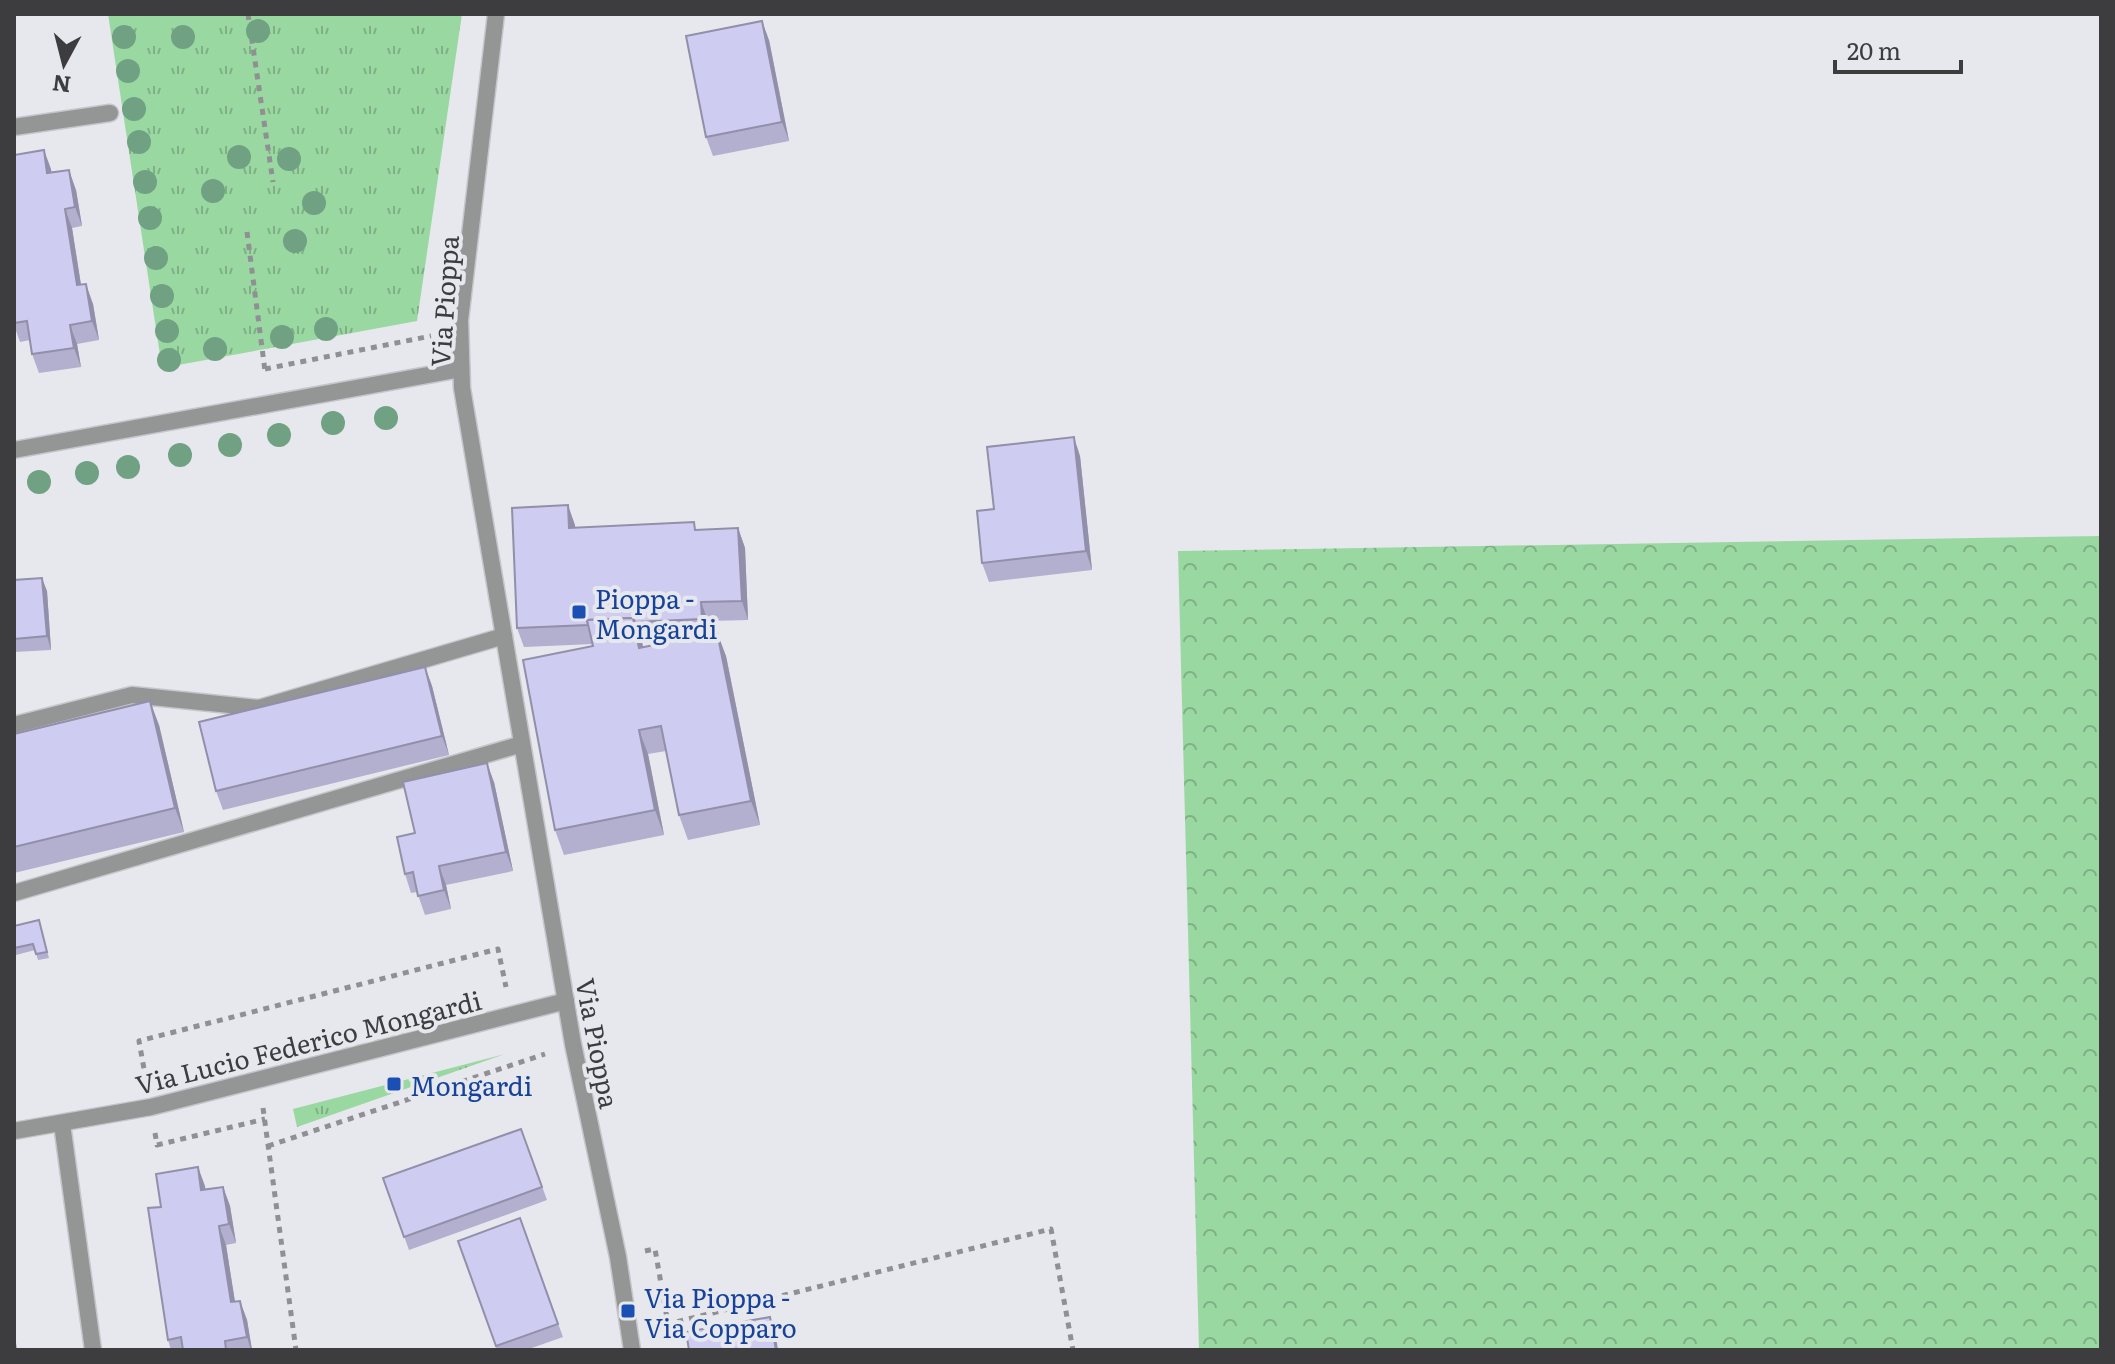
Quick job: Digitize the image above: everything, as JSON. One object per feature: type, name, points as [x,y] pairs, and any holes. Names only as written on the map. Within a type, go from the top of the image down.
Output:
[{"type":"street","name":"Via Pioppa","points":[[496,14],[460,320],[461,369],[466,415],[573,1044],[618,1257],[632,1350]]},
{"type":"street","points":[[14,127],[110,113]]},
{"type":"street","points":[[14,450],[461,369]]},
{"type":"street","points":[[14,725],[132,695],[259,708],[504,636]]},
{"type":"street","points":[[14,893],[522,744]]},
{"type":"street","name":"Via Lucio Federico Mongardi","points":[[14,1131],[151,1107],[566,1001]]},
{"type":"street","points":[[62,1124],[93,1350]]},
{"type":"path","points":[[248,14],[273,182]]},
{"type":"path","points":[[247,232],[270,404]]},
{"type":"path","points":[[265,369],[436,335]]},
{"type":"path","points":[[265,1119],[157,1145],[139,1041],[498,949],[512,1014]]},
{"type":"path","points":[[268,1146],[573,1044]]},
{"type":"path","points":[[259,1079],[296,1350]]},
{"type":"path","points":[[618,1257],[655,1249],[668,1324],[1051,1229],[1073,1350]]},
{"type":"green space","points":[[108,14],[462,14],[417,321],[162,368]]},
{"type":"green space","points":[[2101,536],[2101,1350],[1199,1350],[1178,551]]},
{"type":"green space","points":[[505,1054],[297,1127],[293,1109]]},
{"type":"building","points":[[762,21],[782,122],[706,137],[686,36]]},
{"type":"building","points":[[44,150],[47,173],[69,170],[75,207],[65,209],[77,285],[86,284],[92,321],[70,325],[74,348],[32,354],[27,321],[14,323],[14,155]]},
{"type":"building","points":[[1074,437],[1086,551],[982,563],[977,511],[994,509],[987,447]]},
{"type":"building","points":[[568,505],[569,528],[694,522],[695,530],[738,528],[742,601],[701,602],[702,619],[635,622],[633,618],[587,620],[588,625],[517,628],[512,508]]},
{"type":"building","points":[[42,578],[47,636],[14,639],[14,580]]},
{"type":"building","points":[[633,618],[639,648],[717,632],[751,801],[679,815],[661,726],[639,730],[655,810],[555,830],[523,660],[593,646],[587,620]]},
{"type":"building","points":[[425,667],[442,736],[216,791],[199,722]]},
{"type":"building","points":[[150,701],[175,808],[14,847],[14,734]]},
{"type":"building","points":[[487,763],[506,852],[439,866],[444,890],[418,896],[413,872],[405,874],[397,837],[415,833],[403,782]]},
{"type":"building","points":[[39,920],[47,952],[36,954],[33,944],[14,948],[14,926]]},
{"type":"building","points":[[521,1129],[542,1187],[404,1237],[383,1178]]},
{"type":"building","points":[[198,1167],[201,1190],[223,1187],[229,1224],[219,1226],[231,1302],[240,1301],[247,1337],[225,1341],[226,1350],[183,1350],[181,1337],[168,1340],[148,1208],[161,1207],[156,1174]]},
{"type":"building","points":[[520,1218],[558,1324],[496,1346],[458,1241]]},
{"type":"building","points":[[770,1317],[776,1350],[689,1350],[686,1332]]},
{"type":"place","name":"Pioppa - Mongardi","points":[[579,612]]},
{"type":"place","name":"Mongardi","points":[[394,1084]]},
{"type":"place","name":"Via Pioppa - Via Copparo","points":[[628,1311]]}]
